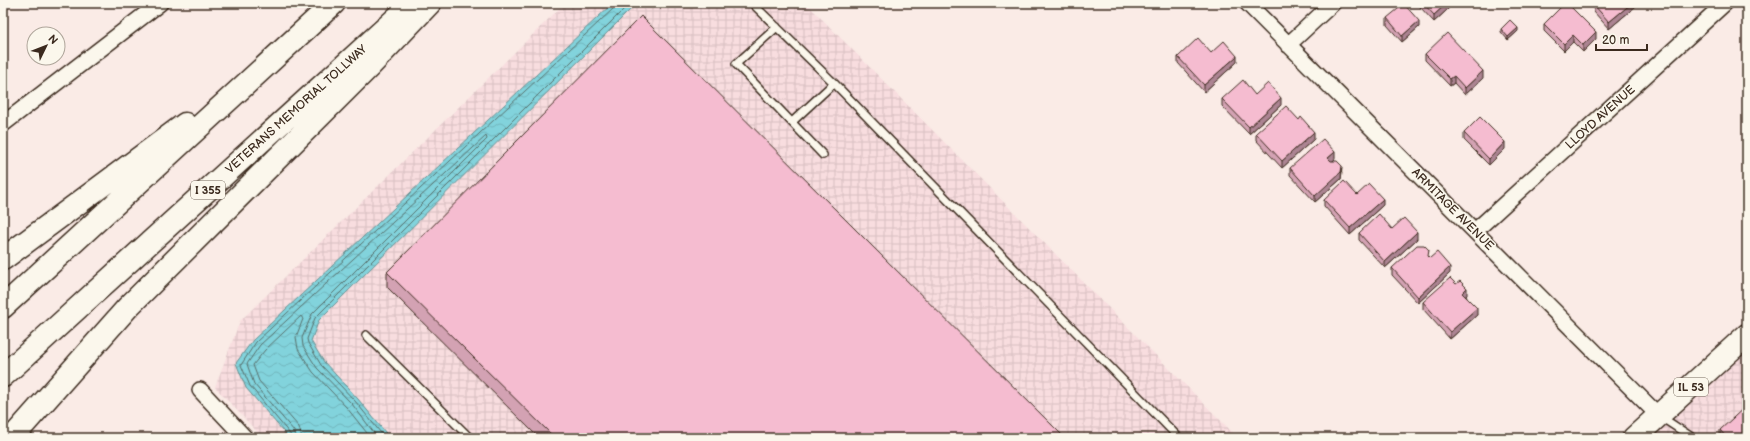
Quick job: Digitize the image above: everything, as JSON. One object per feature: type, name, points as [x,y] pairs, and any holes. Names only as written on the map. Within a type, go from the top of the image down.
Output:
[{"type":"main road","points":[[3,308],[334,3]]},
{"type":"main road","name":"VETERANS MEMORIAL TOLLWAY","points":[[3,376],[412,3]]},
{"type":"main road","points":[[12,438],[128,307],[370,66],[430,3]]},
{"type":"main road","points":[[3,259],[282,52]]},
{"type":"main road","name":"IL 53","points":[[1634,438],[1747,335]]},
{"type":"street","points":[[3,124],[160,3]]},
{"type":"street","name":"ARMITAGE AVENUE","points":[[1247,3],[1659,416]]},
{"type":"street","points":[[1288,45],[1333,3]]},
{"type":"street","name":"LLOYD AVENUE","points":[[1475,231],[1725,3]]},
{"type":"street","points":[[200,390],[245,438]]},
{"type":"lane","points":[[754,5],[834,83],[1179,438]]},
{"type":"lane","points":[[777,27],[736,64],[823,156]]},
{"type":"lane","points":[[792,122],[834,83]]},
{"type":"lane","points":[[366,334],[470,438]]},
{"type":"lane","points":[[1659,416],[1693,438]]},
{"type":"shaded area","points":[[565,3],[806,3],[1238,438],[263,438],[215,387],[240,321]]},
{"type":"shaded area","points":[[1747,349],[1747,438],[1650,438]]},
{"type":"water","points":[[613,3],[637,3],[319,320],[311,341],[324,362],[358,399],[390,438],[289,438],[246,388],[236,363],[253,340]]},
{"type":"building","points":[[1423,3],[1447,3],[1434,15]]},
{"type":"building","points":[[1565,3],[1567,3],[1596,32],[1583,45],[1573,35],[1564,44],[1544,24]]},
{"type":"building","points":[[1596,3],[1632,3],[1609,22],[1594,5]]},
{"type":"building","points":[[1404,4],[1419,21],[1402,36],[1387,18]]},
{"type":"building","points":[[641,16],[1065,438],[555,438],[387,272]]},
{"type":"building","points":[[1510,20],[1518,28],[1508,37],[1501,29]]},
{"type":"building","points":[[1447,33],[1483,71],[1465,88],[1454,76],[1450,79],[1425,54]]},
{"type":"building","points":[[1198,38],[1211,53],[1224,41],[1237,56],[1204,85],[1178,57]]},
{"type":"building","points":[[1243,80],[1255,95],[1268,83],[1281,98],[1249,127],[1222,99]]},
{"type":"building","points":[[1286,106],[1299,120],[1301,117],[1314,132],[1282,161],[1256,133]]},
{"type":"building","points":[[1480,117],[1505,142],[1489,159],[1464,133]]},
{"type":"building","points":[[1323,139],[1335,152],[1328,158],[1331,161],[1337,161],[1342,166],[1341,172],[1315,196],[1290,168]]},
{"type":"building","points":[[1344,181],[1357,195],[1369,184],[1383,199],[1350,228],[1324,200]]},
{"type":"building","points":[[1379,214],[1392,229],[1404,218],[1417,232],[1385,262],[1359,233]]},
{"type":"building","points":[[1417,245],[1424,245],[1429,250],[1428,256],[1430,258],[1437,252],[1450,267],[1418,297],[1392,268]]},
{"type":"building","points":[[1450,278],[1456,284],[1460,281],[1467,288],[1462,293],[1477,308],[1450,332],[1423,302]]},
{"type":"building","points":[[1747,405],[1747,438],[1727,438],[1720,430]]}]
